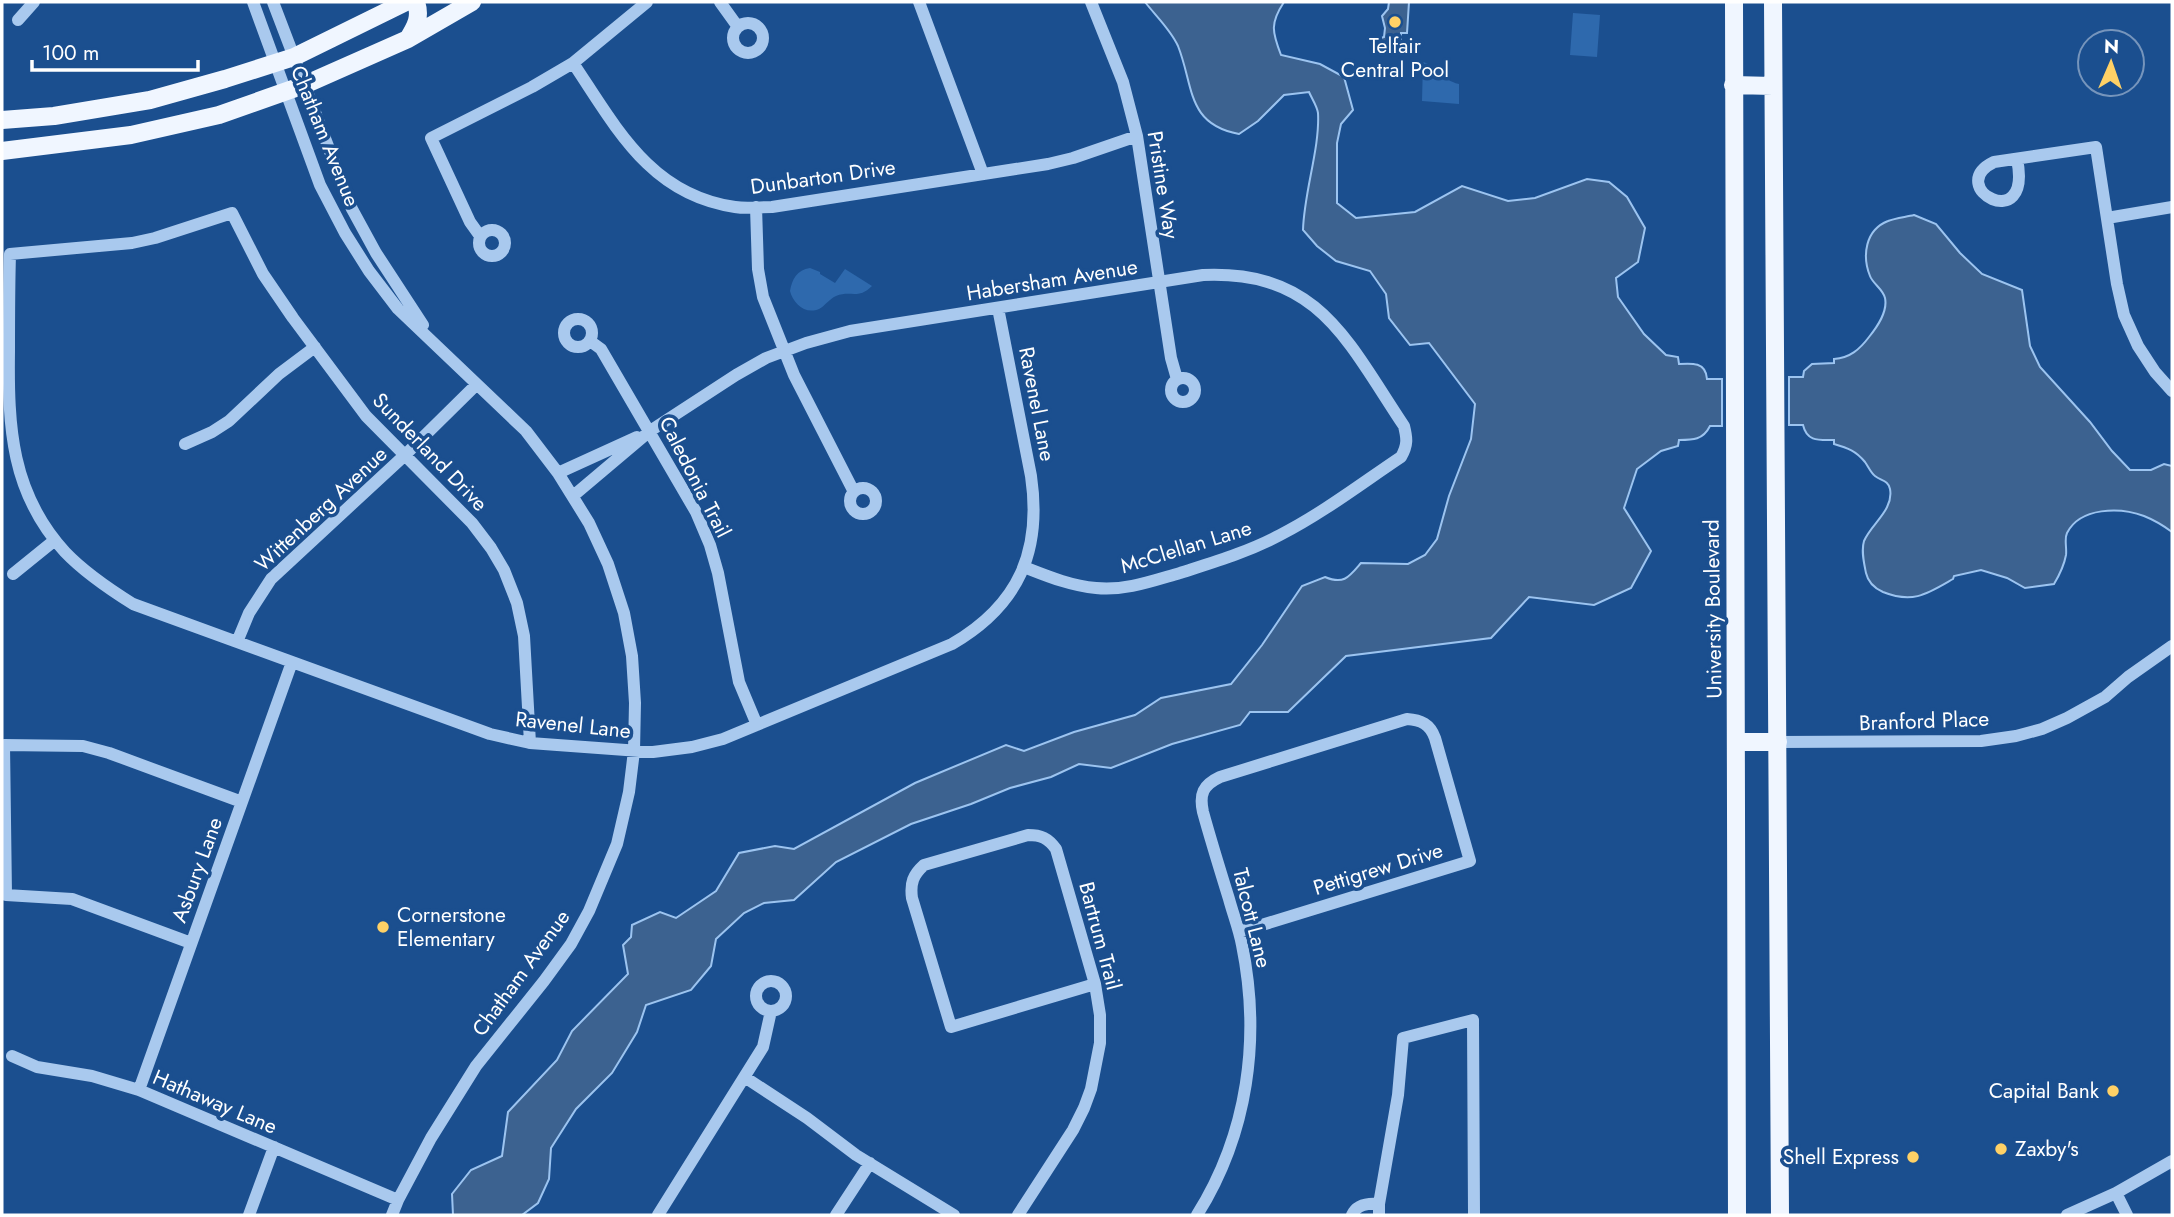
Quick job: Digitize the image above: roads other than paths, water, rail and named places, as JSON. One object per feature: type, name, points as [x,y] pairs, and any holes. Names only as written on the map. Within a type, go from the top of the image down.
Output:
[{"type":"main road","points":[[2,120],[54,116],[150,100],[225,79],[294,57],[406,2]]},
{"type":"main road","points":[[408,39],[419,16],[416,2]]},
{"type":"main road","points":[[2,151],[131,135],[219,115],[304,85],[408,39],[472,2]]},
{"type":"main road","name":"University Boulevard","points":[[1734,2],[1737,1215]]},
{"type":"main road","points":[[1773,2],[1780,1215]]},
{"type":"main road","points":[[1733,85],[1773,86]]},
{"type":"main road","points":[[1737,742],[1778,743]]},
{"type":"street","points":[[18,20],[34,2]]},
{"type":"street","name":"Chatham Avenue","points":[[253,2],[320,185],[345,233],[398,309],[526,431],[558,472],[589,523],[608,564],[624,613],[633,668],[634,751],[629,793],[617,844],[589,911],[571,944],[476,1066],[432,1138],[398,1200],[393,1215]]},
{"type":"street","name":"Chatham Avenue","points":[[273,2],[352,209],[376,253],[432,340]]},
{"type":"street","points":[[481,236],[470,222],[431,138],[573,63],[647,2]]},
{"type":"street","points":[[720,2],[738,27]]},
{"type":"street","points":[[919,2],[984,174]]},
{"type":"street","name":"Pristine Way","points":[[1091,2],[1119,70],[1137,136],[1171,358],[1177,379]]},
{"type":"street","name":"Dunbarton Drive","points":[[573,63],[616,128],[643,162],[671,185],[706,201],[737,208],[772,207],[1073,158],[1137,136]]},
{"type":"street","points":[[2017,159],[2096,147],[2124,314],[2138,346],[2155,372],[2172,391]]},
{"type":"street","points":[[757,207],[758,269],[763,297],[783,352],[854,492]]},
{"type":"street","points":[[2107,218],[2172,207]]},
{"type":"street","name":"Ravenel Lane","points":[[232,213],[143,240],[10,254],[8,405],[16,460],[34,506],[55,540],[86,572],[133,604],[490,734],[530,743],[663,752],[723,739],[953,644],[975,631],[993,615],[1009,595],[1024,567],[1034,525],[1034,498],[998,307]]},
{"type":"street","name":"Sunderland Drive","points":[[232,213],[263,274],[366,416],[472,523],[504,570],[517,603],[524,636],[530,743]]},
{"type":"street","name":"Habersham Avenue","points":[[573,496],[650,431],[736,375],[806,343],[850,331],[1203,275],[1243,276],[1276,284],[1305,298],[1330,320],[1347,341],[1404,426],[1408,439]]},
{"type":"street","name":"Caledonia Trail","points":[[590,341],[601,349],[696,512],[718,573],[739,682],[757,725]]},
{"type":"street","points":[[185,444],[229,421],[279,374],[315,347]]},
{"type":"street","name":"Wittenberg Avenue","points":[[237,642],[249,613],[271,579],[476,385]]},
{"type":"street","name":"Habersham Avenue","points":[[558,472],[650,431]]},
{"type":"street","name":"McClellan Lane","points":[[1024,567],[1080,586],[1120,588],[1150,582],[1234,556],[1305,522],[1401,457],[1407,448],[1408,439]]},
{"type":"street","points":[[13,574],[55,540]]},
{"type":"street","name":"Branford Place","points":[[1778,743],[1971,742],[2016,736],[2055,723],[2105,696],[2172,646]]},
{"type":"street","name":"Asbury Lane","points":[[139,1090],[292,662]]},
{"type":"street","name":"Talcott Lane","points":[[1196,1215],[1223,1165],[1238,1124],[1247,1082],[1251,1040],[1250,990],[1239,932],[1203,812],[1202,791],[1210,781],[1220,777],[1407,719],[1418,720],[1427,725]]},
{"type":"street","name":"Pettigrew Drive","points":[[1239,932],[1470,861],[1435,738],[1427,725]]},
{"type":"street","points":[[191,943],[72,899],[6,895],[4,745],[82,746],[109,753],[242,802]]},
{"type":"street","name":"Bartrum Trail","points":[[1018,1215],[1073,1130],[1091,1088],[1100,1043],[1100,1014],[1095,984],[1056,849],[1044,837],[1028,835],[924,866],[916,872],[912,880],[912,898],[951,1027],[1095,984]]},
{"type":"street","points":[[658,1215],[746,1079],[763,1047],[771,1011]]},
{"type":"street","points":[[1352,1215],[1358,1207],[1368,1203],[1379,1209],[1398,1095],[1403,1038],[1473,1020],[1475,1215]]},
{"type":"street","name":"Hathaway Lane","points":[[12,1056],[37,1067],[92,1076],[139,1090],[398,1200]]},
{"type":"street","points":[[746,1079],[870,1163],[954,1215]]},
{"type":"street","points":[[249,1215],[274,1147]]},
{"type":"street","points":[[2067,1215],[2116,1193],[2172,1161]]},
{"type":"street","points":[[836,1215],[870,1163]]},
{"type":"street","points":[[2116,1193],[2127,1215]]},
{"type":"place","name":"Telfair Central Pool","points":[[1395,22]]},
{"type":"place","name":"Cornerstone Elementary","points":[[383,927]]},
{"type":"place","name":"Capital Bank","points":[[2113,1091]]},
{"type":"place","name":"Zaxby's","points":[[2001,1149]]},
{"type":"place","name":"Shell Express","points":[[1913,1157]]}]
